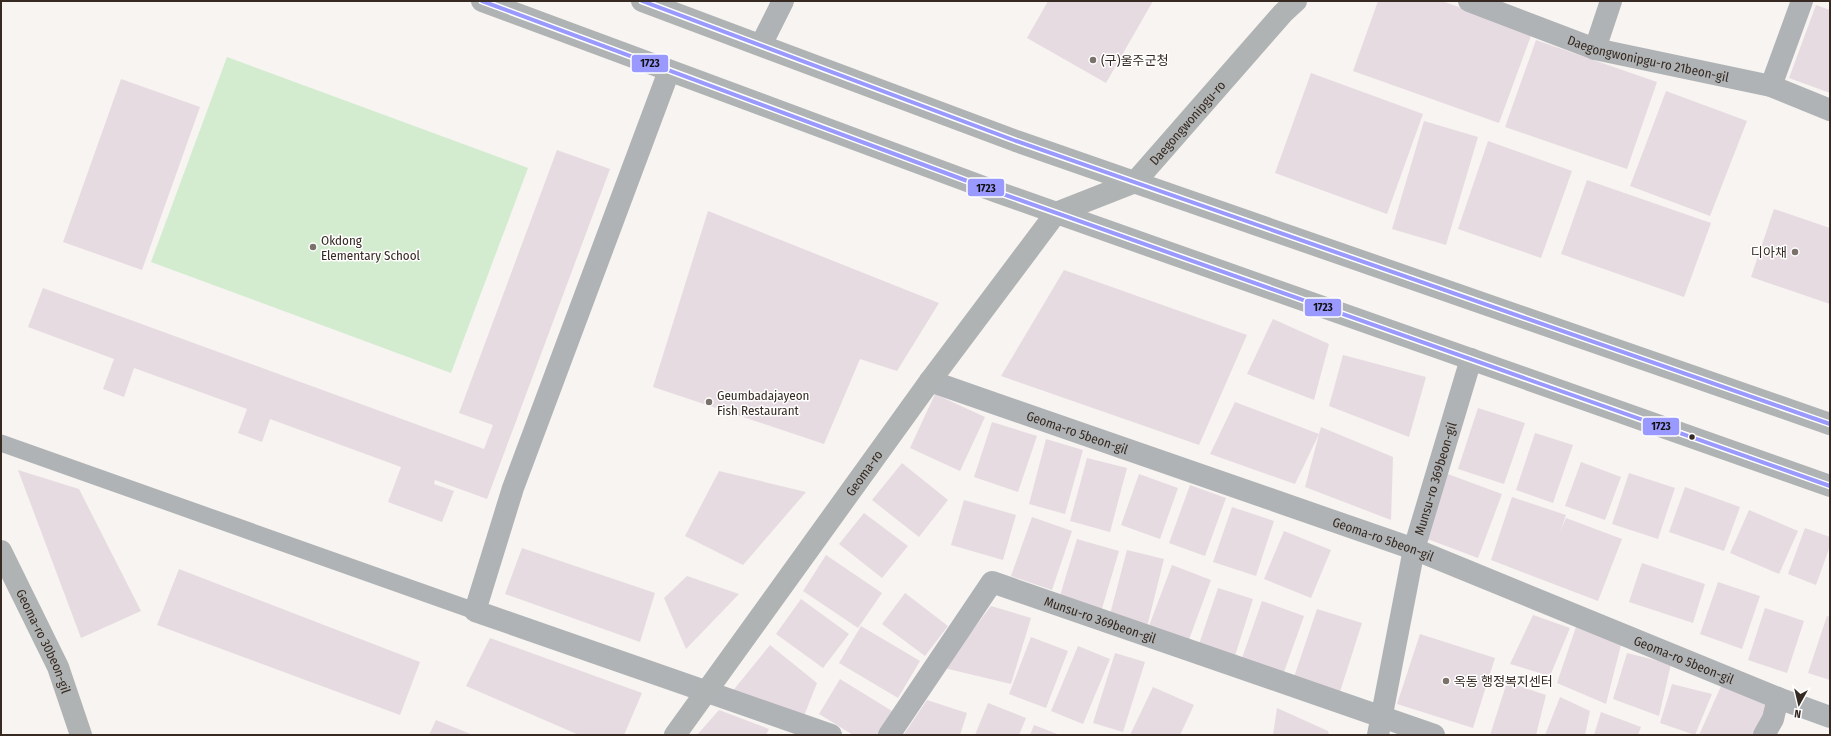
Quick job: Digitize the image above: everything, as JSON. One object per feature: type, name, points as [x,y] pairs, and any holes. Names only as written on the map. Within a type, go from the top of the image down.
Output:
[{"type":"main road","points":[[482,1],[1056,213],[1830,486]]},
{"type":"main road","points":[[642,1],[1016,141],[1830,424]]},
{"type":"main road","name":"Daegongwonipgu-ro","points":[[1056,213],[1135,182],[1283,13],[1296,1]]},
{"type":"main road","name":"Geoma-ro","points":[[675,735],[930,381],[1056,213]]},
{"type":"main road","name":"Geoma-ro 30beon-gil","points":[[1,551],[58,666],[81,735]]},
{"type":"street","points":[[761,45],[784,1]]},
{"type":"street","name":"Daegongwonipgu-ro 21beon-gil","points":[[1469,1],[1595,49],[1771,86],[1830,110]]},
{"type":"street","points":[[1595,49],[1611,1]]},
{"type":"street","points":[[1771,86],[1802,1]]},
{"type":"street","points":[[669,71],[513,488],[475,611],[706,693],[832,735]]},
{"type":"street","name":"Munsu-ro 369beon-gil","points":[[1380,726],[1414,549],[1471,359]]},
{"type":"street","name":"Geoma-ro 5beon-gil","points":[[930,381],[1414,549],[1778,698],[1830,717]]},
{"type":"street","name":"Munsu-ro 369beon-gil","points":[[890,735],[992,582],[1380,726],[1434,735]]},
{"type":"street","points":[[1764,735],[1773,719],[1778,698]]},
{"type":"lane","points":[[1,443],[475,611]]},
{"type":"green space","points":[[227,57],[528,168],[451,373],[151,262]]},
{"type":"building","name":"(구)울주군청","points":[[1048,1],[1153,1],[1106,83],[1027,38]]},
{"type":"building","points":[[1378,1],[1442,1],[1532,33],[1499,123],[1353,71]]},
{"type":"building","points":[[1816,5],[1830,10],[1830,93],[1789,78]]},
{"type":"building","points":[[1536,40],[1657,82],[1627,169],[1505,127]]},
{"type":"building","points":[[1311,73],[1423,114],[1387,214],[1275,173]]},
{"type":"building","points":[[121,79],[200,107],[142,270],[63,242]]},
{"type":"building","points":[[1666,91],[1747,121],[1710,216],[1630,186]]},
{"type":"building","points":[[1424,121],[1478,137],[1446,245],[1392,229]]},
{"type":"building","points":[[1488,141],[1572,171],[1541,258],[1458,229]]},
{"type":"building","points":[[557,150],[610,169],[487,499],[435,480],[434,484],[454,491],[442,522],[388,502],[401,467],[270,419],[262,442],[238,433],[247,409],[134,368],[124,397],[103,389],[114,359],[28,327],[43,288],[484,449],[493,425],[459,413]]},
{"type":"building","points":[[1587,180],[1711,223],[1684,297],[1561,254]]},
{"type":"building","name":"디아채","points":[[1774,209],[1830,228],[1830,304],[1751,277]]},
{"type":"building","points":[[708,211],[939,303],[897,371],[860,359],[824,444],[653,387]]},
{"type":"building","points":[[1064,270],[1247,335],[1199,445],[1001,376]]},
{"type":"building","points":[[1273,319],[1329,344],[1314,400],[1247,374]]},
{"type":"building","points":[[1343,355],[1426,377],[1409,437],[1329,406]]},
{"type":"building","points":[[935,394],[985,417],[960,471],[910,448]]},
{"type":"building","points":[[1235,402],[1319,434],[1295,484],[1210,454]]},
{"type":"building","points":[[1478,408],[1525,423],[1504,484],[1458,469]]},
{"type":"building","points":[[992,422],[1037,436],[1018,492],[974,477]]},
{"type":"building","points":[[1321,427],[1393,457],[1391,520],[1305,487]]},
{"type":"building","points":[[1535,433],[1573,445],[1553,503],[1516,490]]},
{"type":"building","points":[[1046,439],[1083,450],[1065,514],[1029,504]]},
{"type":"building","points":[[1087,458],[1127,468],[1110,532],[1070,521]]},
{"type":"building","points":[[1581,462],[1621,477],[1605,520],[1565,506]]},
{"type":"building","points":[[902,463],[948,500],[919,537],[872,500]]},
{"type":"building","points":[[18,470],[79,489],[141,611],[81,638]]},
{"type":"building","points":[[719,471],[806,492],[743,565],[685,536]]},
{"type":"building","points":[[1445,473],[1502,494],[1478,558],[1422,537]]},
{"type":"building","points":[[1629,473],[1675,488],[1658,539],[1612,524]]},
{"type":"building","points":[[1139,474],[1178,488],[1160,539],[1121,525]]},
{"type":"building","points":[[1190,485],[1226,498],[1205,556],[1169,543]]},
{"type":"building","points":[[1685,487],[1740,507],[1724,551],[1669,532]]},
{"type":"building","points":[[1512,497],[1566,515],[1560,532],[1566,518],[1622,539],[1598,601],[1491,560]]},
{"type":"building","points":[[964,500],[1016,515],[1003,560],[951,545]]},
{"type":"building","points":[[1232,507],[1274,521],[1256,576],[1213,562]]},
{"type":"building","points":[[1749,510],[1798,531],[1779,574],[1730,553]]},
{"type":"building","points":[[864,513],[908,546],[882,578],[839,544]]},
{"type":"building","points":[[1032,517],[1072,531],[1052,590],[1011,576]]},
{"type":"building","points":[[1805,528],[1830,537],[1830,546],[1816,585],[1788,574]]},
{"type":"building","points":[[1284,531],[1331,550],[1311,598],[1264,579]]},
{"type":"building","points":[[1077,539],[1119,551],[1101,612],[1059,599]]},
{"type":"building","points":[[522,548],[655,593],[640,642],[505,594]]},
{"type":"building","points":[[1127,550],[1164,559],[1147,627],[1109,618]]},
{"type":"building","points":[[826,555],[882,593],[858,628],[803,591]]},
{"type":"building","points":[[1642,563],[1705,584],[1693,623],[1629,602]]},
{"type":"building","points":[[1172,565],[1211,580],[1187,645],[1147,631]]},
{"type":"building","points":[[179,569],[420,662],[400,715],[157,625]]},
{"type":"building","points":[[687,576],[739,594],[686,649],[664,598]]},
{"type":"building","points":[[1718,582],[1760,596],[1742,649],[1700,634]]},
{"type":"building","points":[[1218,588],[1253,599],[1234,659],[1198,647]]},
{"type":"building","points":[[905,593],[948,626],[925,656],[882,624]]},
{"type":"building","points":[[801,599],[849,634],[823,668],[776,634]]},
{"type":"building","points":[[1262,601],[1304,616],[1284,672],[1242,658]]},
{"type":"building","points":[[991,606],[1031,618],[1011,684],[944,668]]},
{"type":"building","points":[[1765,608],[1804,621],[1787,673],[1748,660]]},
{"type":"building","points":[[1317,609],[1362,623],[1339,695],[1293,680]]},
{"type":"building","points":[[1533,615],[1570,628],[1550,676],[1510,664]]},
{"type":"building","points":[[1827,616],[1830,617],[1830,680],[1808,673]]},
{"type":"building","points":[[1578,621],[1623,637],[1606,704],[1557,683]]},
{"type":"building","points":[[861,626],[920,661],[898,698],[839,663]]},
{"type":"building","name":"옥동 행정복지센터","points":[[1420,634],[1495,658],[1473,728],[1397,704]]},
{"type":"building","points":[[1031,637],[1068,651],[1046,708],[1009,694]]},
{"type":"building","points":[[490,638],[642,693],[624,735],[579,735],[466,686]]},
{"type":"building","points":[[770,645],[817,683],[802,721],[731,693]]},
{"type":"building","points":[[1078,646],[1110,659],[1083,724],[1051,711]]},
{"type":"building","points":[[1115,653],[1145,662],[1123,732],[1093,723]]},
{"type":"building","points":[[1627,653],[1671,664],[1659,716],[1613,699]]},
{"type":"building","points":[[840,679],[892,711],[878,735],[853,735],[819,714]]},
{"type":"building","points":[[1507,682],[1546,695],[1536,735],[1490,735]]},
{"type":"building","points":[[1672,684],[1712,694],[1695,735],[1660,723]]},
{"type":"building","points":[[1722,684],[1772,704],[1756,735],[1699,735]]},
{"type":"building","points":[[1153,687],[1194,705],[1180,735],[1130,735]]},
{"type":"building","points":[[1560,697],[1590,711],[1585,735],[1545,735]]},
{"type":"building","points":[[927,700],[967,713],[960,735],[904,734]]},
{"type":"building","points":[[988,703],[1026,718],[1019,735],[975,735]]},
{"type":"building","points":[[1277,708],[1328,731],[1329,735],[1273,735]]},
{"type":"building","points":[[719,710],[769,729],[766,735],[697,735]]},
{"type":"building","points":[[1601,712],[1641,727],[1638,735],[1594,735]]},
{"type":"building","points":[[436,720],[473,735],[429,735]]},
{"type":"building","points":[[1034,725],[1060,735],[1030,735]]},
{"type":"transit line","name":"1723","points":[[482,1],[997,192],[1830,486]]},
{"type":"transit line","name":"1723","points":[[642,1],[1016,141],[1830,424]]},
{"type":"place","name":"(구)울주군청","points":[[1093,60]]},
{"type":"place","name":"Okdong Elementary School","points":[[313,247]]},
{"type":"place","name":"디아채","points":[[1795,252]]},
{"type":"place","name":"Geumbadajayeon Fish Restaurant","points":[[709,402]]},
{"type":"place","name":"옥동 행정복지센터","points":[[1446,681]]}]
